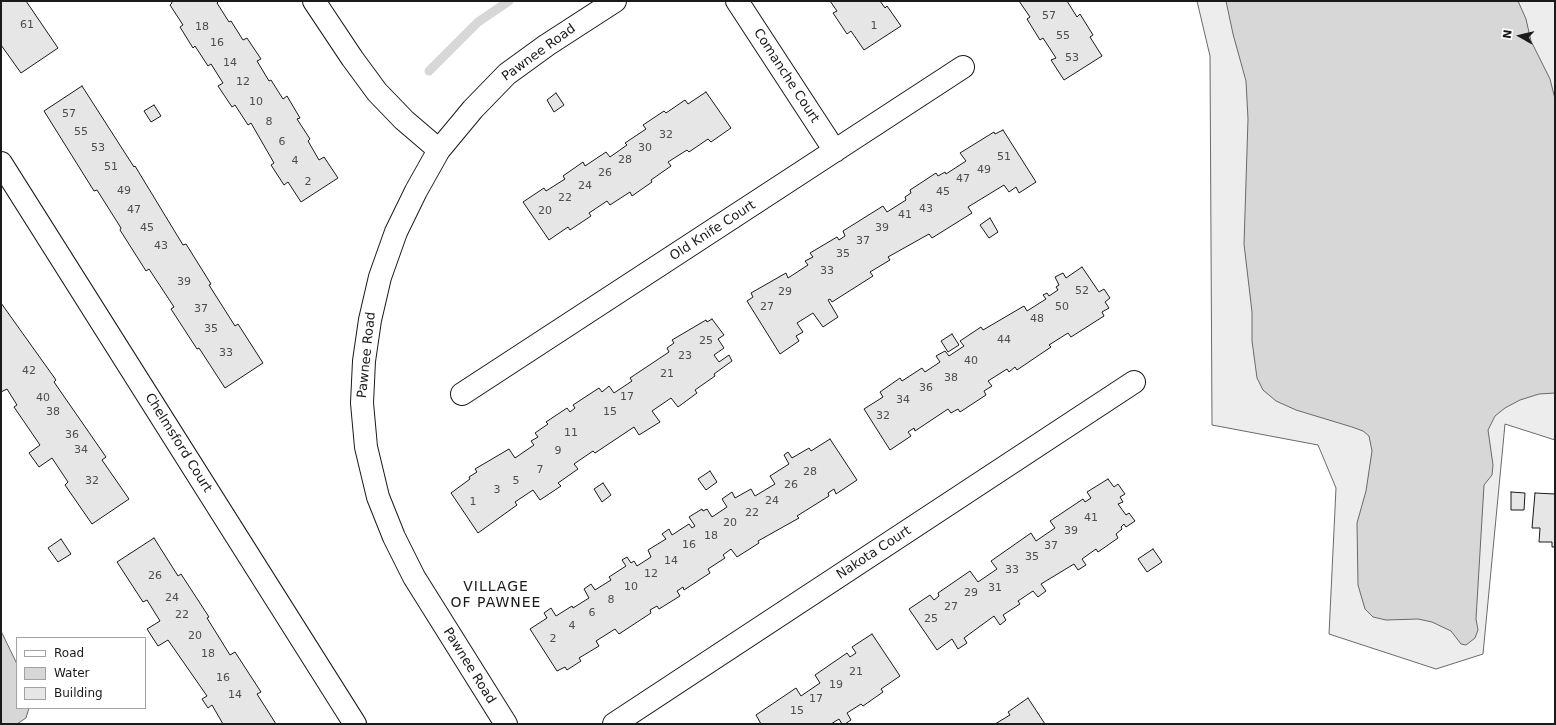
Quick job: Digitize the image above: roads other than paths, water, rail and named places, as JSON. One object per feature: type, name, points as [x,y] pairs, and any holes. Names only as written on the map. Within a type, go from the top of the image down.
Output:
[{"type":"street","points":[[314,1],[352,58],[377,92],[404,120],[439,150]]},
{"type":"street","name":"Pawnee Road","points":[[506,724],[414,577],[394,537],[378,497],[366,447],[362,403],[370,320],[380,276],[396,232],[416,191],[439,150],[473,109],[508,74],[547,45],[615,1]]},
{"type":"street","name":"Comanche Court","points":[[737,1],[835,151]]},
{"type":"street","name":"Old Knife Court","points":[[462,394],[962,67]]},
{"type":"street","name":"Chelmsford Court","points":[[1,163],[355,724]]},
{"type":"street","name":"Nakota Court","points":[[614,724],[1134,382]]},
{"type":"water","points":[[1226,1],[1518,1],[1526,19],[1531,41],[1550,79],[1555,99],[1555,393],[1539,394],[1520,400],[1505,408],[1495,416],[1488,430],[1493,465],[1492,475],[1484,485],[1476,619],[1478,630],[1475,638],[1466,645],[1461,644],[1451,631],[1432,622],[1418,619],[1386,620],[1373,617],[1365,609],[1358,585],[1357,523],[1366,491],[1372,451],[1369,436],[1363,431],[1296,410],[1276,401],[1263,390],[1257,378],[1252,341],[1252,312],[1244,244],[1248,119],[1246,81],[1233,34]]},
{"type":"water","points":[[1,631],[16,662],[16,709],[29,709],[26,718],[17,724],[1,724]]},
{"type":"waterway","points":[[429,71],[478,22],[509,1]]},
{"type":"district","name":"VILLAGE OF PAWNEE","points":[[496,596]]}]
